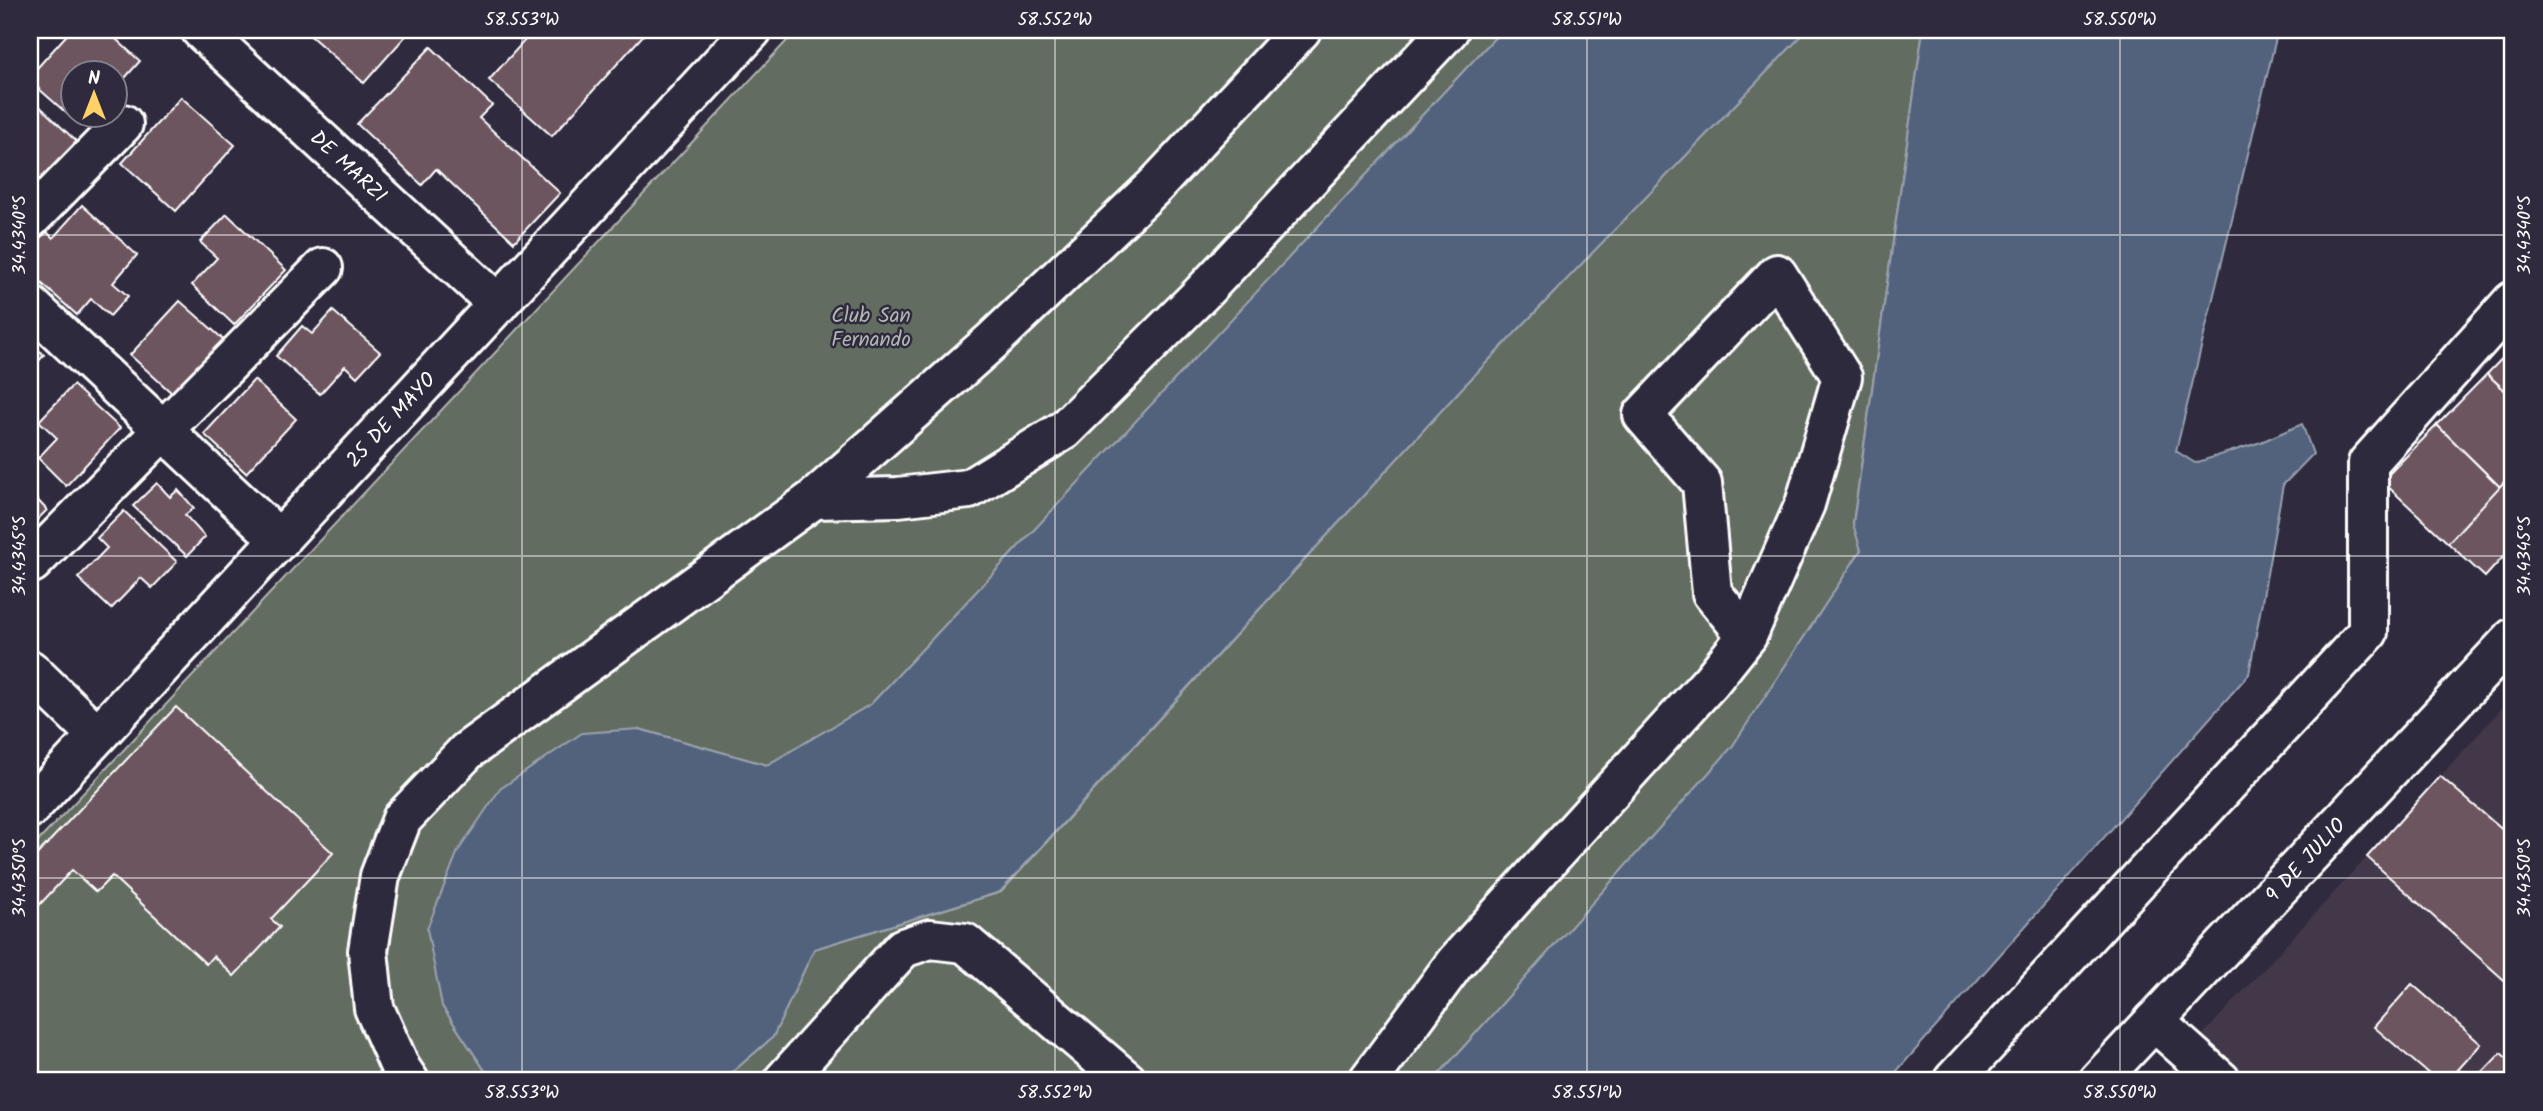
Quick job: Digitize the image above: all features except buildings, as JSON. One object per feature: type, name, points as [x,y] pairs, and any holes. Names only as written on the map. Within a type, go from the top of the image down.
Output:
[{"type":"street","name":"DE MARZI","points":[[201,30],[498,304]]},
{"type":"street","name":"25 DE MAYO","points":[[30,808],[752,30]]},
{"type":"street","points":[[409,1081],[374,1008],[368,951],[380,876],[402,819],[467,751],[814,499],[992,341],[1136,204],[1301,30]]},
{"type":"street","points":[[814,499],[898,497],[969,489],[1064,430],[1201,294],[1449,30]]},
{"type":"street","points":[[30,219],[117,130]]},
{"type":"street","points":[[32,564],[323,268]]},
{"type":"street","points":[[1368,1081],[1455,962],[1711,681],[1747,636],[1805,504],[1842,377],[1777,274],[1643,415],[1702,483],[1712,593],[1747,636]]},
{"type":"street","points":[[1953,1081],[2368,632],[2368,463],[2513,301]]},
{"type":"street","points":[[30,306],[281,540]]},
{"type":"street","name":"9 DE JULIO","points":[[2098,1081],[2513,638]]},
{"type":"street","points":[[30,670],[97,735]]},
{"type":"street","points":[[783,1081],[903,948],[930,939],[965,943],[1127,1081]]},
{"type":"street","points":[[2154,1021],[2221,1081]]},
{"type":"shaded area","points":[[2513,696],[2513,1081],[2160,1081],[2367,857]]},
{"type":"green space","name":"Club San Fernando","points":[[797,30],[1502,30],[871,704],[767,765],[639,729],[442,1006],[492,1081],[30,1081],[30,850]]},
{"type":"green space","points":[[1807,30],[1923,30],[1853,523],[1861,550],[1732,747],[1433,1081],[722,1081],[773,1037],[814,949],[1001,892],[1462,388]]},
{"type":"water","points":[[1502,30],[1807,30],[1462,388],[1000,892],[814,949],[773,1037],[722,1081],[492,1081],[442,1006],[427,929],[458,851],[500,789],[582,733],[639,729],[767,765],[871,704]]},
{"type":"water","points":[[1923,30],[2278,30],[2176,451],[2195,463],[2261,442],[2302,424],[2313,454],[2283,485],[2249,674],[1888,1081],[1433,1081],[1732,747],[1861,550],[1853,524]]}]
